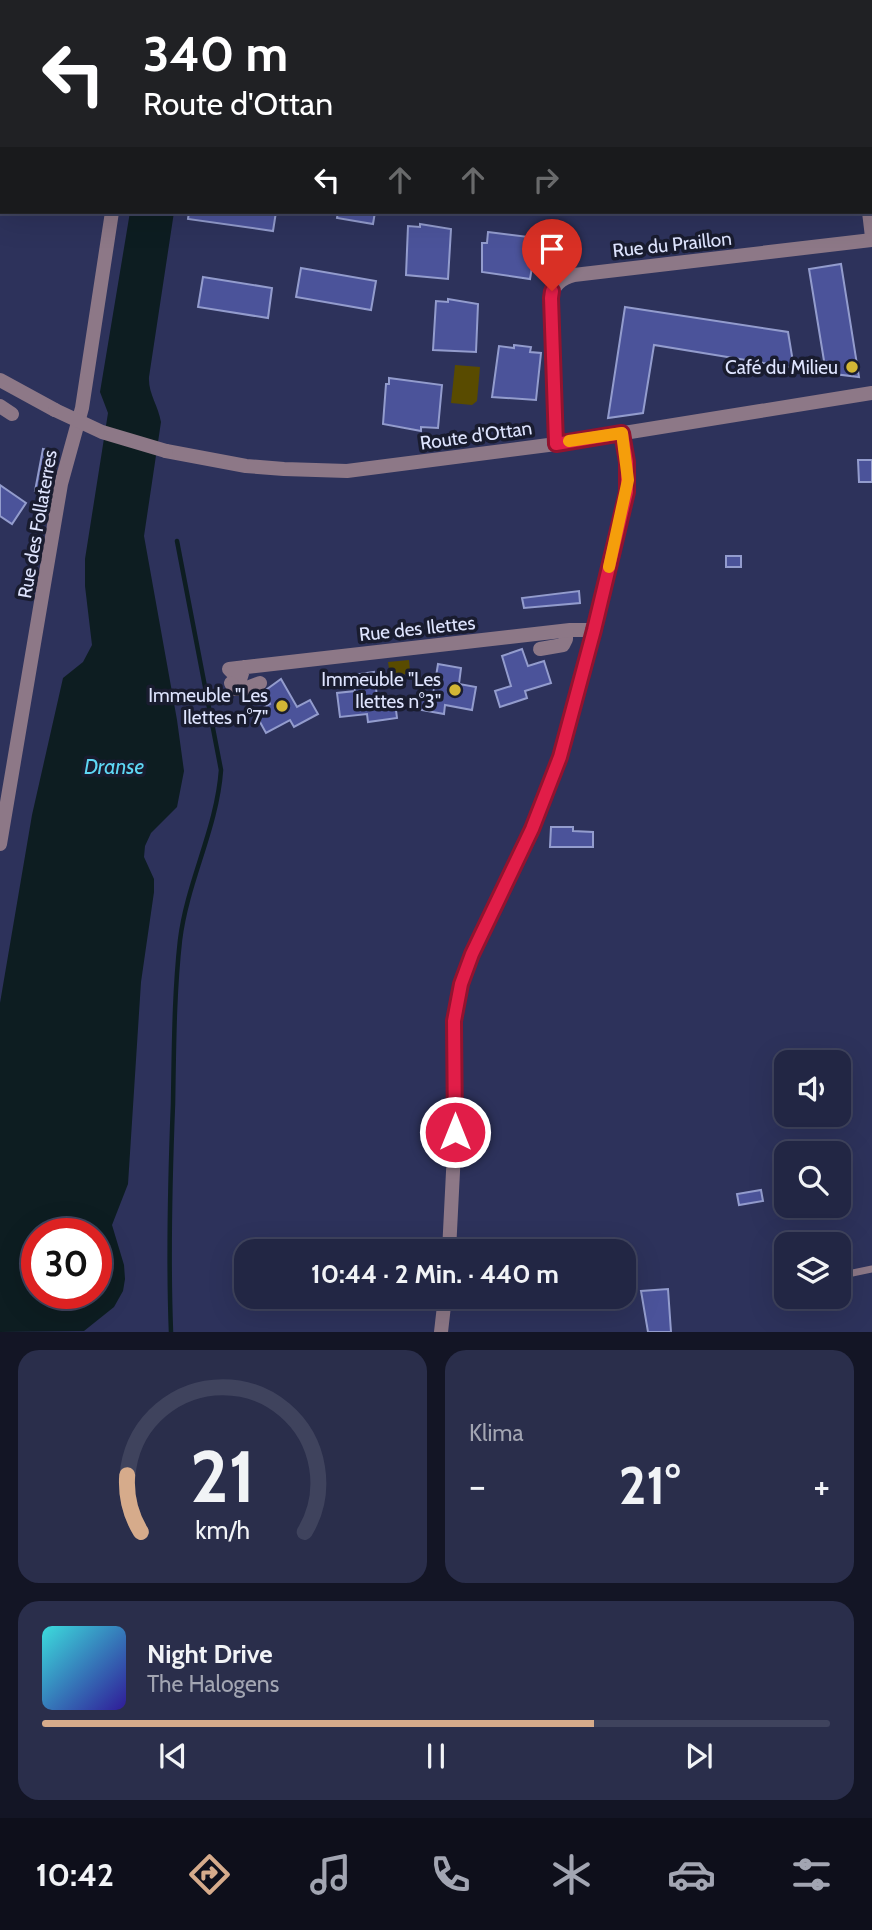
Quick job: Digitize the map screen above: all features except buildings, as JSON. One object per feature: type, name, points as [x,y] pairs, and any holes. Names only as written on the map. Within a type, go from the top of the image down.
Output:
[{"type":"street","name":"Rue des Follaterres","points":[[0,844],[61,484],[82,408],[112,214]]},
{"type":"street","points":[[869,214],[872,239]]},
{"type":"street","name":"Rue du Praillon","points":[[556,444],[551,298],[559,281],[573,275],[872,239]]},
{"type":"street","name":"Route d'Ottan","points":[[0,380],[102,432],[166,451],[284,469],[346,471],[556,444],[872,393]]},
{"type":"street","points":[[450,1239],[455,1132],[454,1029],[461,984],[467,965],[532,829],[554,775],[594,630],[627,492],[627,462],[622,433]]},
{"type":"street","name":"Rue des Ilettes","points":[[260,683],[244,689],[235,689],[227,678],[236,668],[594,630]]},
{"type":"street","points":[[540,649],[563,645],[566,631]]},
{"type":"street","points":[[441,1332],[444,1309]]},
{"type":"lane","points":[[851,1273],[872,1269]]},
{"type":"shaded area","points":[[455,365],[480,367],[477,401],[472,405],[451,403]]},
{"type":"shaded area","points":[[409,660],[410,671],[391,683],[388,662]]},
{"type":"water","name":"Dranse","points":[[130,214],[174,214],[149,377],[161,422],[144,536],[184,771],[177,807],[151,833],[145,846],[144,857],[154,879],[154,892],[141,982],[128,1184],[112,1225],[112,1218],[21,1218],[21,1309],[112,1309],[84,1331],[0,1332],[0,1003],[32,815],[63,678],[83,662],[92,645],[85,586],[85,559],[108,413],[100,392]]},
{"type":"water","name":"Dranse","points":[[112,1225],[124,1265],[125,1279],[123,1291],[112,1309]]},
{"type":"waterway","points":[[171,1332],[170,1189],[178,960],[184,918],[214,813],[221,770],[177,541]]},
{"type":"slow traffic","points":[[569,441],[622,433],[627,462],[627,492],[609,567]]},
{"type":"place","name":"Café du Milieu","points":[[852,367]]},
{"type":"place","name":"Immeuble \"Les Ilettes n°3\"","points":[[455,690]]},
{"type":"place","name":"Immeuble \"Les Ilettes n°7\"","points":[[282,706]]},
{"type":"route","points":[[455,1132],[454,1021],[461,984],[472,954],[532,829],[557,767],[627,492],[627,462],[622,433],[556,444],[552,291]]}]
